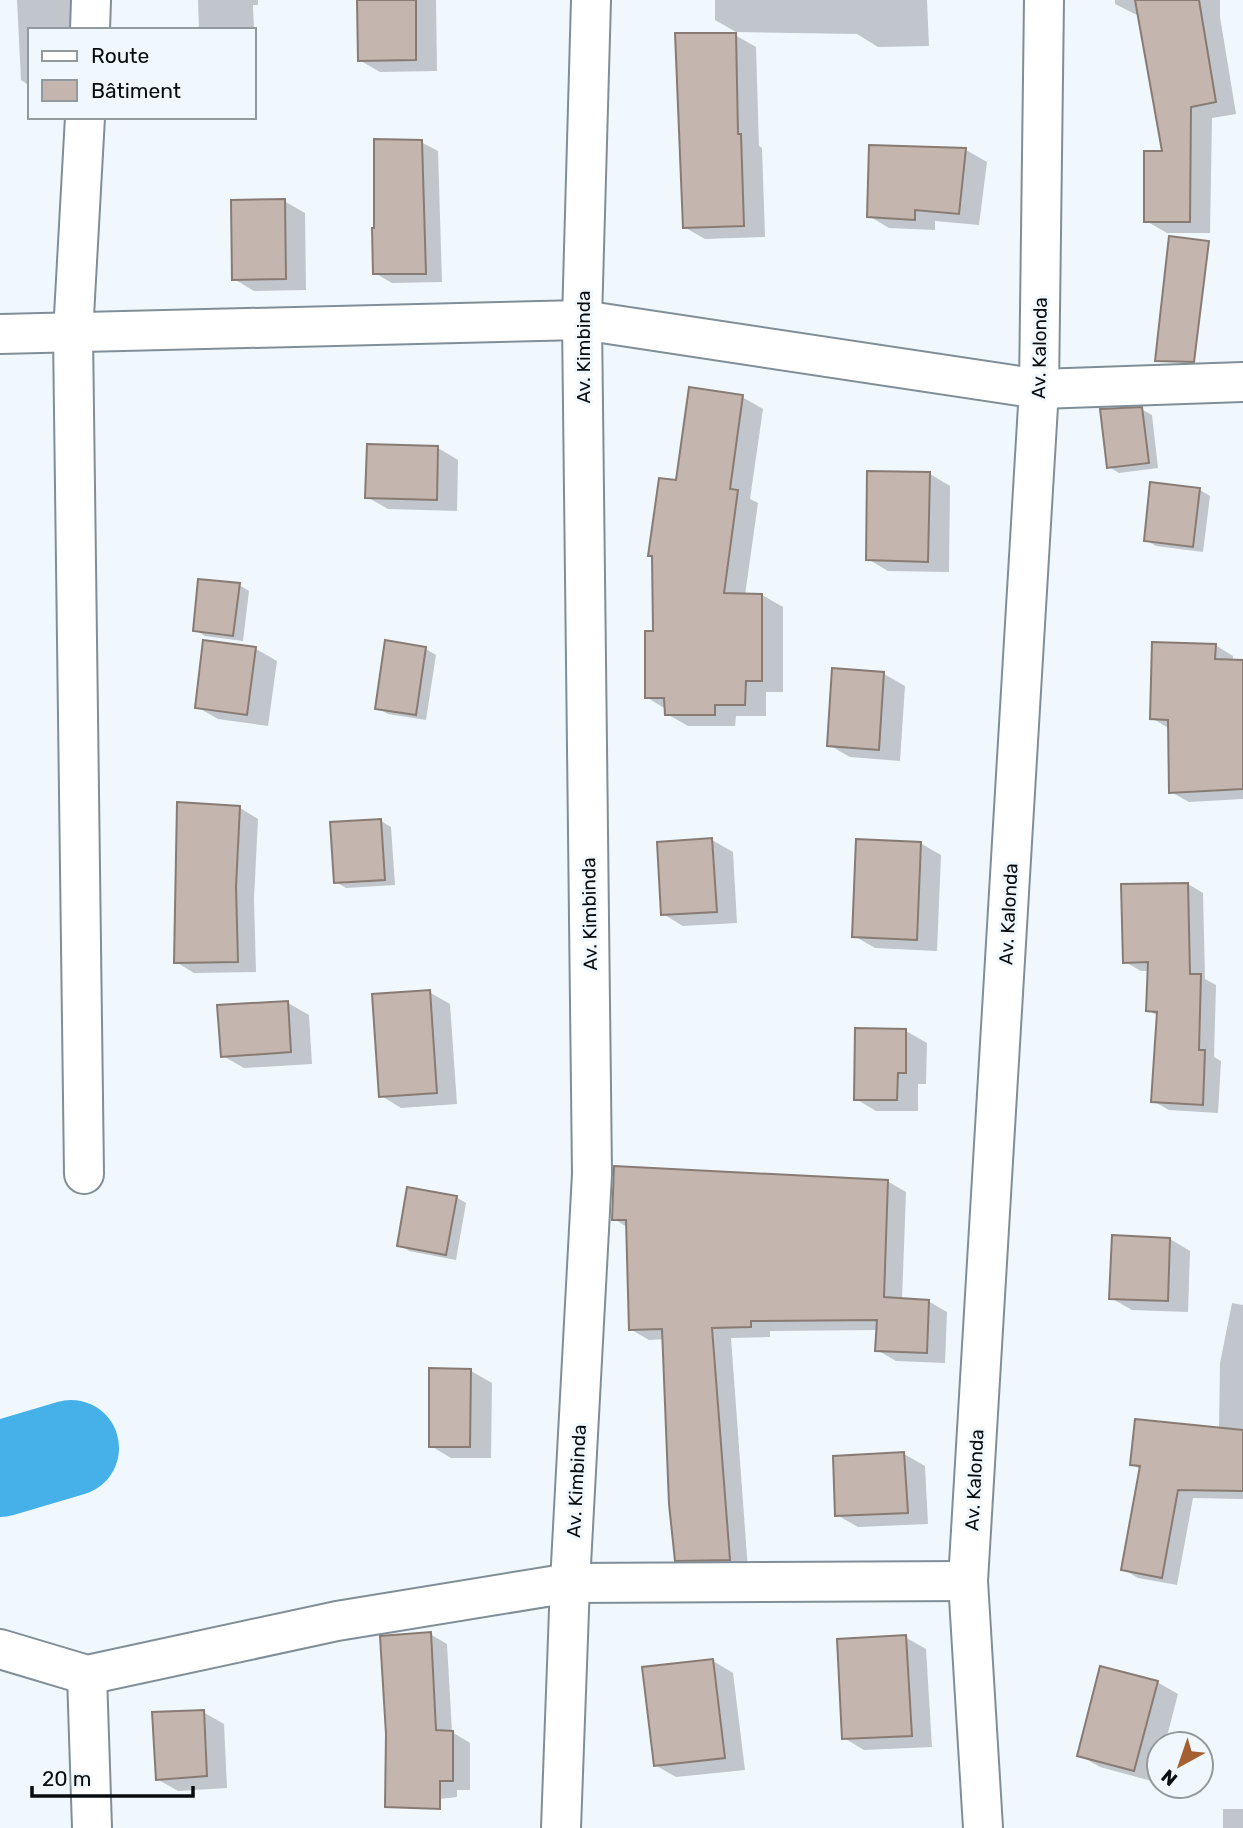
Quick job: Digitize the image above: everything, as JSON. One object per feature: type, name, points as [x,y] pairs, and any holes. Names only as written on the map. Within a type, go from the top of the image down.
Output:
[{"type":"street","points":[[90,28],[91,0]]},
{"type":"street","name":"Av. Kimbinda","points":[[561,1828],[570,1583],[592,1174],[582,320],[592,0]]},
{"type":"street","name":"Av. Kalonda","points":[[983,1828],[968,1581],[1040,389],[1044,0]]},
{"type":"street","points":[[84,1174],[73,334],[85,119]]},
{"type":"street","points":[[0,334],[582,320],[1040,389],[1243,382]]},
{"type":"street","points":[[0,1649],[87,1675],[337,1621],[570,1583],[968,1581]]},
{"type":"street","points":[[87,1675],[92,1828]]},
{"type":"building","points":[[357,0],[416,0],[416,60],[358,61]]},
{"type":"building","points":[[1135,0],[1199,0],[1216,102],[1191,107],[1190,222],[1144,222],[1144,151],[1162,151]]},
{"type":"building","points":[[675,33],[736,33],[738,134],[741,134],[744,226],[683,228]]},
{"type":"building","points":[[374,139],[422,140],[426,274],[373,274]]},
{"type":"building","points":[[869,145],[966,148],[959,214],[915,210],[915,220],[867,217]]},
{"type":"building","points":[[285,199],[286,279],[232,280],[231,200]]},
{"type":"building","points":[[1169,236],[1209,241],[1194,362],[1155,361]]},
{"type":"building","points":[[689,387],[743,395],[730,489],[738,490],[724,593],[762,594],[762,681],[746,681],[745,705],[715,705],[715,715],[665,715],[664,698],[645,698],[645,631],[653,631],[652,556],[648,556],[659,478],[676,480]]},
{"type":"building","points":[[1142,407],[1149,463],[1107,468],[1100,409]]},
{"type":"building","points":[[367,444],[438,446],[437,500],[365,498]]},
{"type":"building","points":[[867,471],[930,472],[928,562],[866,560]]},
{"type":"building","points":[[1150,482],[1200,488],[1193,547],[1144,541]]},
{"type":"building","points":[[198,579],[240,583],[233,636],[193,631]]},
{"type":"building","points":[[203,640],[256,647],[247,715],[195,708]]},
{"type":"building","points":[[385,640],[426,647],[416,715],[375,709]]},
{"type":"building","points":[[1152,642],[1216,644],[1215,659],[1243,660],[1243,789],[1169,793],[1168,720],[1150,719]]},
{"type":"building","points":[[832,668],[884,672],[879,750],[827,746]]},
{"type":"building","points":[[177,802],[240,806],[236,887],[238,962],[174,963]]},
{"type":"building","points":[[381,819],[385,880],[334,883],[330,822]]},
{"type":"building","points":[[712,838],[717,912],[661,915],[657,842]]},
{"type":"building","points":[[856,839],[921,842],[917,940],[852,937]]},
{"type":"building","points":[[1188,883],[1190,974],[1201,974],[1199,1050],[1205,1050],[1203,1105],[1151,1102],[1157,1012],[1146,1011],[1148,962],[1123,963],[1121,884]]},
{"type":"building","points":[[430,990],[437,1093],[379,1097],[372,994]]},
{"type":"building","points":[[288,1001],[291,1052],[221,1057],[217,1005]]},
{"type":"building","points":[[855,1028],[906,1029],[906,1073],[898,1073],[897,1100],[854,1100]]},
{"type":"building","points":[[614,1166],[888,1180],[884,1297],[929,1300],[927,1353],[875,1351],[877,1320],[751,1321],[751,1327],[712,1328],[730,1560],[675,1561],[669,1504],[662,1329],[629,1330],[626,1220],[612,1220]]},
{"type":"building","points":[[407,1187],[457,1196],[446,1255],[397,1246]]},
{"type":"building","points":[[1112,1235],[1170,1238],[1168,1301],[1109,1299]]},
{"type":"building","points":[[429,1368],[471,1369],[470,1447],[429,1447]]},
{"type":"building","points":[[1135,1419],[1243,1430],[1243,1491],[1178,1490],[1162,1578],[1121,1570],[1140,1466],[1130,1465]]},
{"type":"building","points":[[904,1452],[908,1513],[835,1516],[833,1456]]},
{"type":"building","points":[[431,1632],[436,1730],[453,1731],[453,1781],[440,1781],[440,1809],[385,1807],[386,1734],[380,1636]]},
{"type":"building","points":[[906,1635],[912,1736],[842,1739],[837,1639]]},
{"type":"building","points":[[713,1659],[725,1758],[654,1766],[642,1667]]},
{"type":"building","points":[[1100,1666],[1158,1681],[1134,1771],[1077,1756]]},
{"type":"building","points":[[204,1710],[207,1776],[156,1780],[152,1712]]},
{"type":"waterway","points":[[0,1469],[71,1448]]}]
